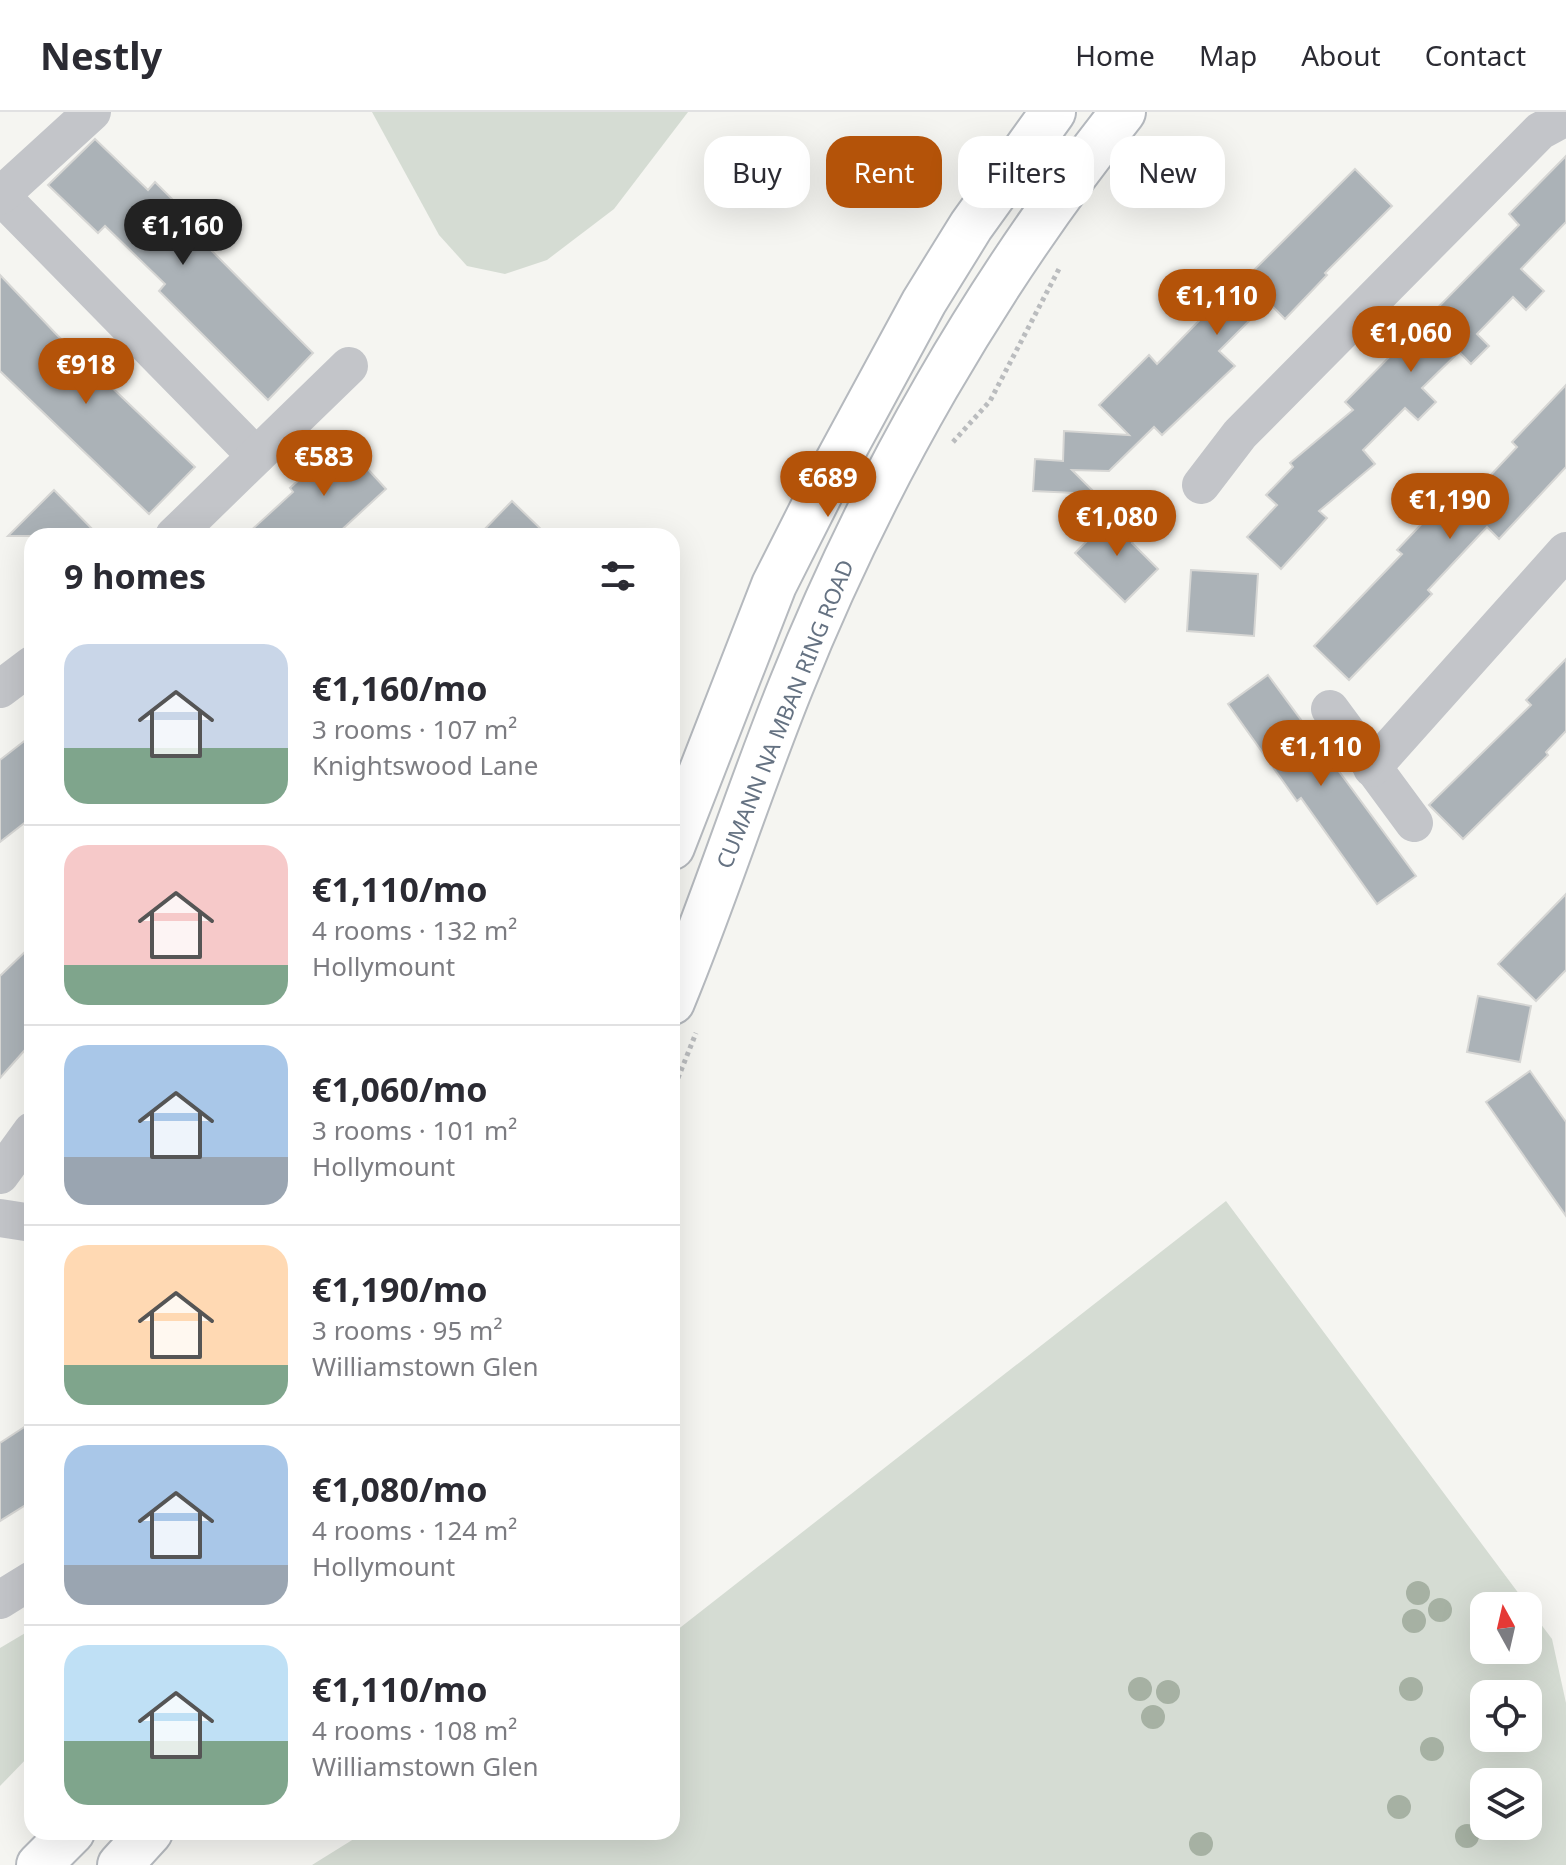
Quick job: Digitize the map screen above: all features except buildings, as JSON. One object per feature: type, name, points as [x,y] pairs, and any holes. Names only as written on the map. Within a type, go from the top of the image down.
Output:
[{"type":"main road","points":[[680,826],[768,600],[822,490],[924,302],[971,226],[1053,112]]},
{"type":"main road","name":"CUMANN NA MBAN RING ROAD","points":[[685,1014],[792,684],[854,543],[918,420],[1003,281],[1087,157],[1123,112]]},
{"type":"main road","points":[[39,1865],[64,1840]]},
{"type":"main road","points":[[120,1865],[143,1840]]},
{"type":"street","points":[[92,112],[0,195],[256,456]]},
{"type":"street","points":[[1201,485],[1240,434],[1540,131],[1566,117]]},
{"type":"street","points":[[182,528],[349,366]]},
{"type":"street","points":[[1372,768],[1566,551]]},
{"type":"street","points":[[0,689],[24,671]]},
{"type":"street","points":[[1330,709],[1414,823]]},
{"type":"street","points":[[0,1175],[24,1142]]},
{"type":"street","points":[[0,1218],[24,1222]]},
{"type":"street","points":[[0,1600],[24,1585]]},
{"type":"path","points":[[951,444],[990,401],[1061,264]]},
{"type":"path","points":[[680,1044],[685,1014]]},
{"type":"shaded area","points":[[372,112],[688,112],[614,209],[547,260],[505,274],[467,266],[439,235]]},
{"type":"shaded area","points":[[1226,1201],[1518,1592],[1470,1592],[1470,1664],[1542,1664],[1542,1626],[1552,1639],[1566,1703],[1566,1865],[312,1865],[352,1840],[680,1840],[680,1628]]},
{"type":"shaded area","points":[[24,1634],[24,1761],[0,1786],[0,1648]]}]
